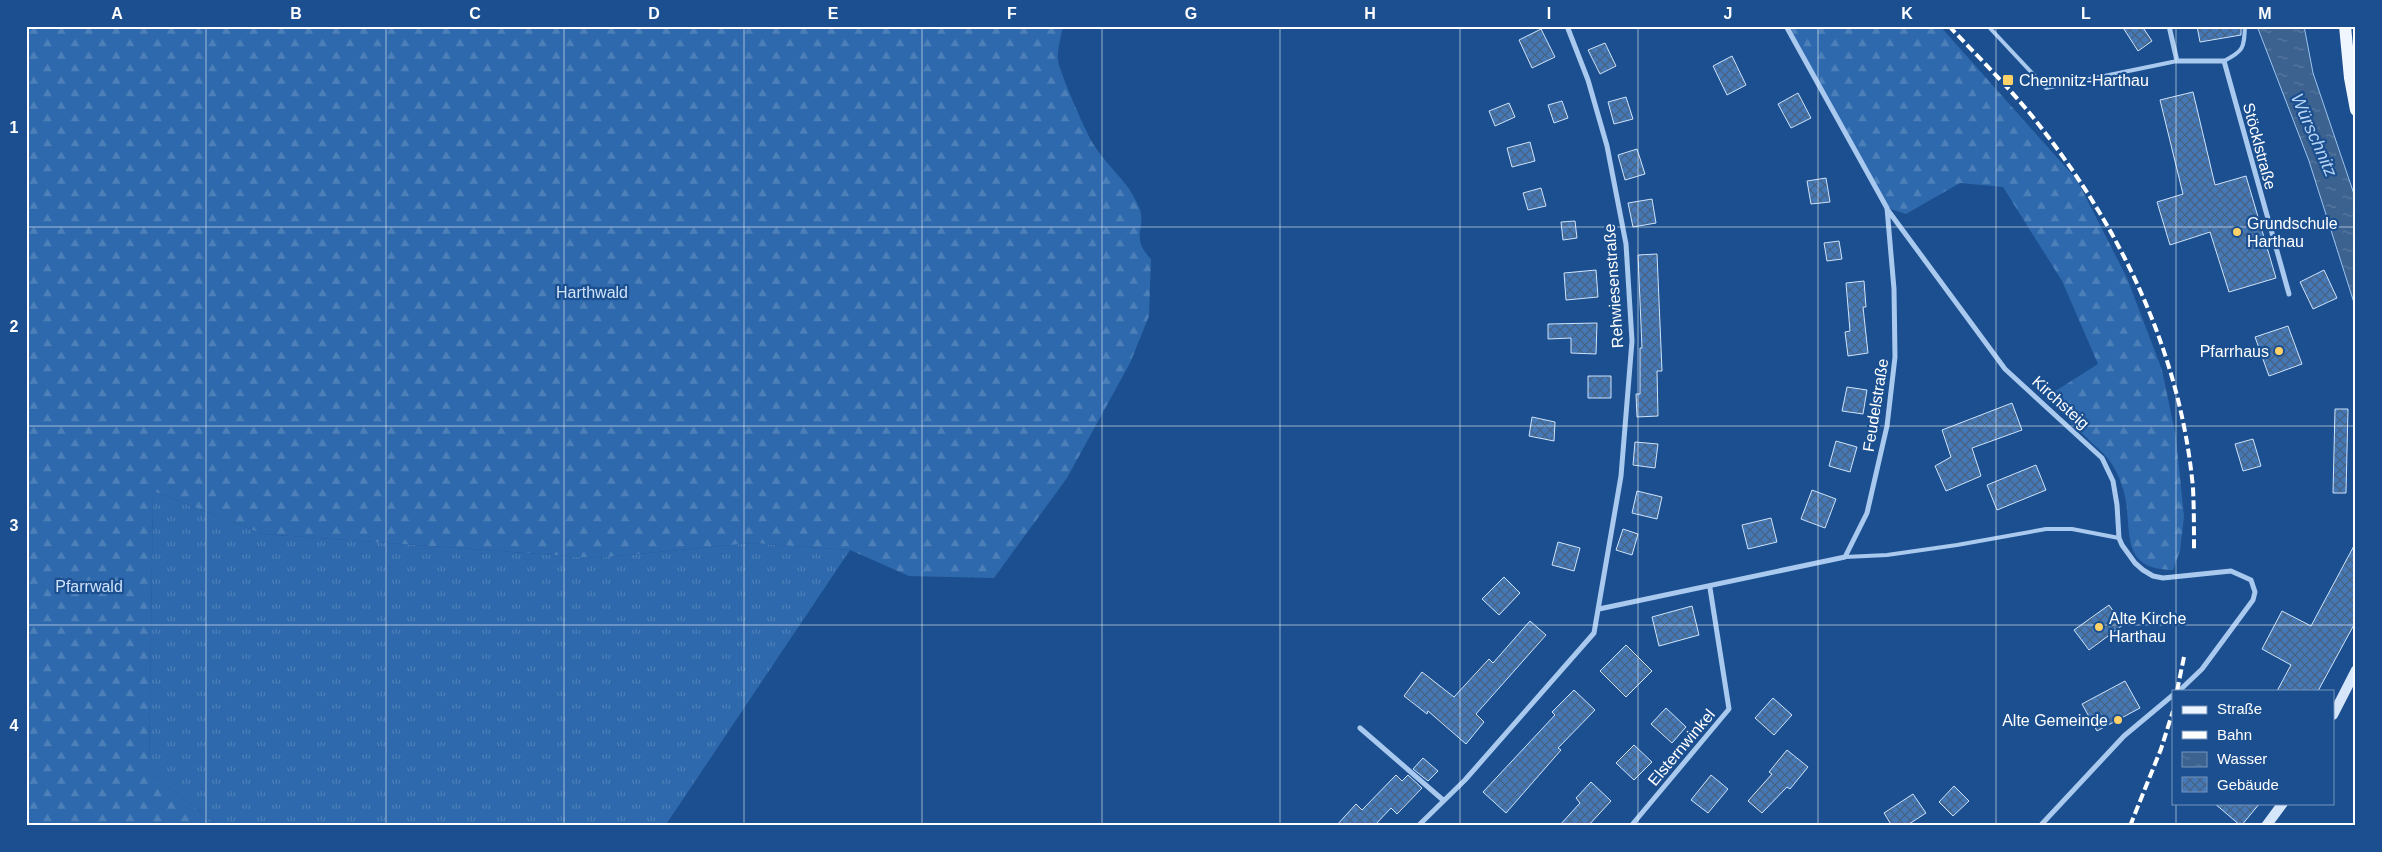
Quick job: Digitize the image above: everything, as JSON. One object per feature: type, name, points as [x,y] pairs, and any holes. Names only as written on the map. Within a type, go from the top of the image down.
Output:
[{"type":"main road","points":[[2345,26],[2350,78],[2356,110]]},
{"type":"main road","points":[[2334,713],[2356,670]]},
{"type":"main road","points":[[2266,826],[2282,804]]},
{"type":"street","name":"Rehwiesenstraße","points":[[1567,26],[1588,80],[1607,146],[1626,244],[1632,341],[1621,476],[1599,609]]},
{"type":"street","name":"Feudelstraße","points":[[1786,26],[1887,208],[1894,289],[1896,357],[1887,426],[1867,513],[1844,557]]},
{"type":"street","points":[[2169,26],[2177,62],[2224,61]]},
{"type":"street","name":"Stöcklstraße","points":[[2224,61],[2289,294]]},
{"type":"street","name":"Kirchsteig","points":[[1887,208],[2004,369],[2102,458],[2113,481],[2119,538],[2134,563],[2153,576],[2174,578],[2231,571],[2247,576],[2251,580],[2255,592],[2254,600],[2194,678],[2180,690]]},
{"type":"street","points":[[1418,826],[1465,780],[1594,633],[1599,609],[1710,588],[1844,557]]},
{"type":"street","name":"Elsternwinkel","points":[[1631,826],[1729,709],[1710,588]]},
{"type":"street","points":[[2040,826],[2124,736],[2172,696]]},
{"type":"street","points":[[1360,728],[1443,800]]},
{"type":"lane","points":[[1988,26],[2046,88],[2177,62]]},
{"type":"lane","points":[[2224,61],[2240,53],[2244,43],[2245,26]]},
{"type":"lane","points":[[1844,557],[1887,555],[2046,529],[2072,529],[2119,538]]},
{"type":"green space","name":"Harthwald","points":[[26,26],[1063,26],[1058,60],[1063,77],[1094,145],[1131,192],[1140,210],[1141,245],[1151,259],[1149,316],[1130,363],[1067,478],[994,578],[909,576],[850,550],[752,543],[596,558],[263,534],[153,491],[149,771],[218,826],[26,826]]},
{"type":"green space","points":[[1786,26],[1940,26],[2077,180],[2127,278],[2162,370],[2176,437],[2184,517],[2180,551],[2173,570],[2158,569],[2139,560],[2131,544],[2125,497],[2113,465],[2046,397],[2098,364],[2062,281],[2003,187],[1960,183],[1906,214],[1887,208]]},
{"type":"green space","points":[[153,491],[263,534],[596,558],[752,543],[850,550],[665,826],[218,826],[149,771]]},
{"type":"water","name":"Würschnitz","points":[[2257,26],[2304,26],[2313,73],[2356,200],[2356,309],[2309,161]]},
{"type":"building","points":[[2122,26],[2142,26],[2152,41],[2138,51]]},
{"type":"building","points":[[2197,26],[2241,26],[2241,35],[2200,42]]},
{"type":"building","points":[[1541,29],[1555,57],[1532,68],[1519,40]]},
{"type":"building","points":[[1605,43],[1616,66],[1600,74],[1588,50]]},
{"type":"building","points":[[1732,56],[1746,85],[1727,95],[1713,66]]},
{"type":"building","name":"Grundschule Harthau","points":[[2193,92],[2215,185],[2246,176],[2276,278],[2229,292],[2210,232],[2170,245],[2157,202],[2183,194],[2160,100]]},
{"type":"building","points":[[1798,93],[1811,118],[1791,128],[1778,104]]},
{"type":"building","points":[[1626,97],[1633,119],[1614,124],[1608,102]]},
{"type":"building","points":[[1562,101],[1568,118],[1554,123],[1548,105]]},
{"type":"building","points":[[1509,103],[1515,117],[1495,126],[1489,111]]},
{"type":"building","points":[[1530,142],[1535,161],[1512,167],[1507,148]]},
{"type":"building","points":[[1637,149],[1645,174],[1625,180],[1618,155]]},
{"type":"building","points":[[1826,178],[1830,202],[1811,204],[1807,181]]},
{"type":"building","points":[[1541,188],[1546,206],[1528,210],[1523,193]]},
{"type":"building","points":[[1652,199],[1656,223],[1633,227],[1628,203]]},
{"type":"building","points":[[1575,221],[1577,238],[1563,240],[1561,222]]},
{"type":"building","points":[[1839,241],[1842,259],[1827,261],[1824,243]]},
{"type":"building","points":[[1657,254],[1662,371],[1657,371],[1658,416],[1637,417],[1636,394],[1640,394],[1640,348],[1642,348],[1638,255]]},
{"type":"building","points":[[1596,270],[1598,297],[1566,300],[1564,273]]},
{"type":"building","points":[[2324,270],[2337,298],[2313,309],[2300,282]]},
{"type":"building","points":[[1864,281],[1866,307],[1863,307],[1868,353],[1848,356],[1845,332],[1850,331],[1846,283]]},
{"type":"building","points":[[1597,323],[1596,354],[1571,353],[1571,338],[1548,339],[1548,324]]},
{"type":"building","name":"Pfarrhaus","points":[[2288,326],[2302,364],[2269,376],[2255,337]]},
{"type":"building","points":[[1588,376],[1611,376],[1611,398],[1588,398]]},
{"type":"building","points":[[1847,387],[1867,390],[1863,414],[1842,411]]},
{"type":"building","points":[[2012,403],[2022,430],[1972,448],[1981,476],[1946,491],[1935,466],[1951,457],[1942,430]]},
{"type":"building","points":[[2335,409],[2348,409],[2346,493],[2333,493]]},
{"type":"building","points":[[1532,417],[1555,422],[1554,441],[1529,436]]},
{"type":"building","points":[[2253,439],[2261,466],[2243,471],[2235,444]]},
{"type":"building","points":[[1836,441],[1857,447],[1850,472],[1829,466]]},
{"type":"building","points":[[1635,442],[1658,444],[1655,468],[1633,465]]},
{"type":"building","points":[[2036,465],[2046,490],[1997,510],[1987,485]]},
{"type":"building","points":[[1812,490],[1836,499],[1825,528],[1801,519]]},
{"type":"building","points":[[1637,491],[1662,497],[1657,519],[1632,513]]},
{"type":"building","points":[[1771,518],[1777,542],[1748,549],[1742,525]]},
{"type":"building","points":[[1623,529],[1638,534],[1632,555],[1616,550]]},
{"type":"building","points":[[1558,542],[1580,548],[1574,571],[1552,565]]},
{"type":"building","points":[[2356,542],[2356,621],[2319,690],[2278,690],[2291,665],[2262,649],[2282,611],[2311,626]]},
{"type":"building","points":[[1504,577],[1520,593],[1499,615],[1482,599]]},
{"type":"building","name":"Alte Kirche Harthau","points":[[2109,605],[2123,625],[2089,650],[2074,630]]},
{"type":"building","points":[[1692,606],[1699,635],[1659,646],[1652,617]]},
{"type":"building","points":[[1530,621],[1546,635],[1476,714],[1484,722],[1466,744],[1428,711],[1427,714],[1404,696],[1422,672],[1454,697],[1489,659],[1493,663]]},
{"type":"building","points":[[1626,645],[1652,671],[1626,697],[1600,671]]},
{"type":"building","points":[[2125,681],[2140,708],[2097,731],[2082,704]]},
{"type":"building","points":[[1574,690],[1595,710],[1558,748],[1561,750],[1506,813],[1483,792],[1555,715],[1552,712]]},
{"type":"building","points":[[1773,698],[1792,715],[1774,735],[1755,718]]},
{"type":"building","points":[[1666,708],[1686,727],[1672,743],[1651,724]]},
{"type":"building","points":[[1634,745],[1652,762],[1634,780],[1616,763]]},
{"type":"building","points":[[1787,750],[1808,767],[1790,789],[1787,787],[1762,813],[1748,801],[1772,774],[1769,772]]},
{"type":"building","points":[[1423,758],[1438,771],[1428,781],[1413,769]]},
{"type":"building","points":[[1396,775],[1402,781],[1408,775],[1422,788],[1397,814],[1391,808],[1374,826],[1336,826],[1356,804],[1362,810]]},
{"type":"building","points":[[1711,775],[1728,789],[1708,813],[1691,800]]},
{"type":"building","points":[[1591,782],[1611,801],[1588,826],[1559,826],[1580,803],[1576,798]]},
{"type":"building","points":[[1954,786],[1969,801],[1953,816],[1939,802]]},
{"type":"building","points":[[1913,794],[1926,813],[1906,826],[1892,826],[1884,813]]},
{"type":"building","points":[[2215,804],[2259,804],[2241,826]]},
{"type":"railway","points":[[1949,26],[2021,103],[2072,170],[2098,211],[2144,298],[2176,391],[2186,439],[2193,488],[2194,552]]},
{"type":"railway","points":[[2177,690],[2184,657]]},
{"type":"railway","points":[[2130,826],[2161,749],[2172,714]]},
{"type":"place","name":"Chemnitz-Harthau","points":[[2008,80]]},
{"type":"place","name":"Grundschule Harthau","points":[[2237,232]]},
{"type":"place","name":"Pfarrhaus","points":[[2279,351]]},
{"type":"place","name":"Alte Kirche Harthau","points":[[2099,627]]},
{"type":"place","name":"Alte Gemeinde","points":[[2118,720]]},
{"type":"park label","name":"Pfarrwald","points":[[89,586]]}]
